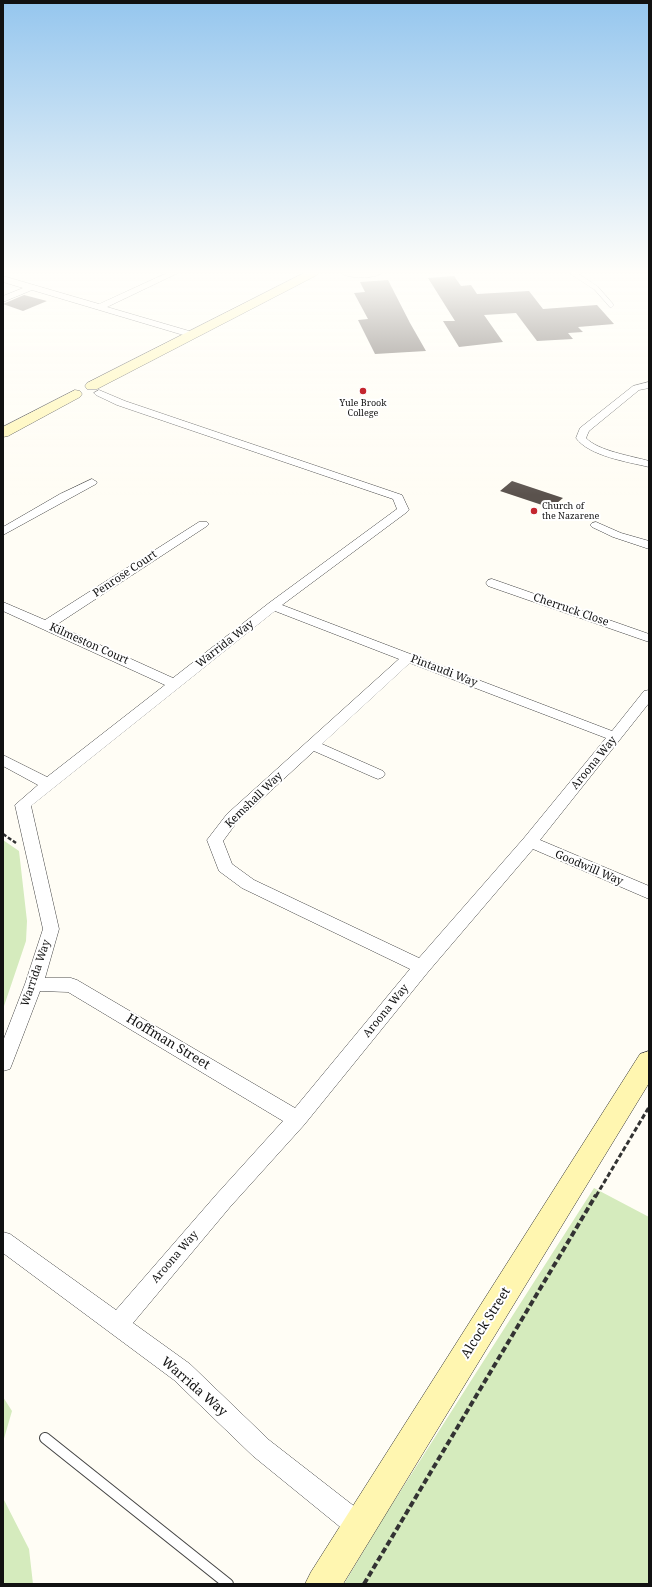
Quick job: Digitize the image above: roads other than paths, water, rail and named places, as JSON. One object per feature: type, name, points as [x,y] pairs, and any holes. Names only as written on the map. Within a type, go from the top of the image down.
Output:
[{"type":"main road","points":[[3,433],[58,404],[90,392],[113,377],[169,347]]},
{"type":"main road","name":"Alcock Street","points":[[323,1584],[649,1061]]},
{"type":"street","points":[[649,385],[635,389],[584,430],[581,438],[586,444],[595,448],[649,464]]},
{"type":"street","name":"Warrida Way","points":[[3,1064],[34,984],[51,929],[23,806],[48,784],[273,606],[403,510],[398,497],[90,392]]},
{"type":"street","points":[[3,532],[64,496],[92,482]]},
{"type":"street","name":"Penrose Court","points":[[47,625],[203,524]]},
{"type":"street","points":[[596,525],[617,535],[649,545]]},
{"type":"street","name":"Cherruck Close","points":[[492,583],[649,638]]},
{"type":"street","name":"Kilmeston Court","points":[[3,606],[175,684]]},
{"type":"street","name":"Pintaudi Way","points":[[273,606],[615,737]]},
{"type":"street","name":"Kemshall Way","points":[[409,657],[232,818],[215,840],[225,867],[248,884],[422,967]]},
{"type":"street","name":"Aroona Way","points":[[117,1325],[223,1201],[297,1119],[422,967],[530,842],[649,694]]},
{"type":"street","points":[[312,745],[378,774]]},
{"type":"street","points":[[3,760],[48,784]]},
{"type":"street","name":"Goodwill Way","points":[[530,842],[649,893]]},
{"type":"street","name":"Hoffman Street","points":[[34,984],[71,984],[297,1119]]},
{"type":"street","name":"Warrida Way","points":[[3,1241],[182,1372],[261,1448],[359,1526]]},
{"type":"lane","points":[[45,1438],[228,1584]]},
{"type":"place","name":"Yule Brook College","points":[[363,391]]},
{"type":"place","name":"Church of the Nazarene","points":[[534,511]]}]
